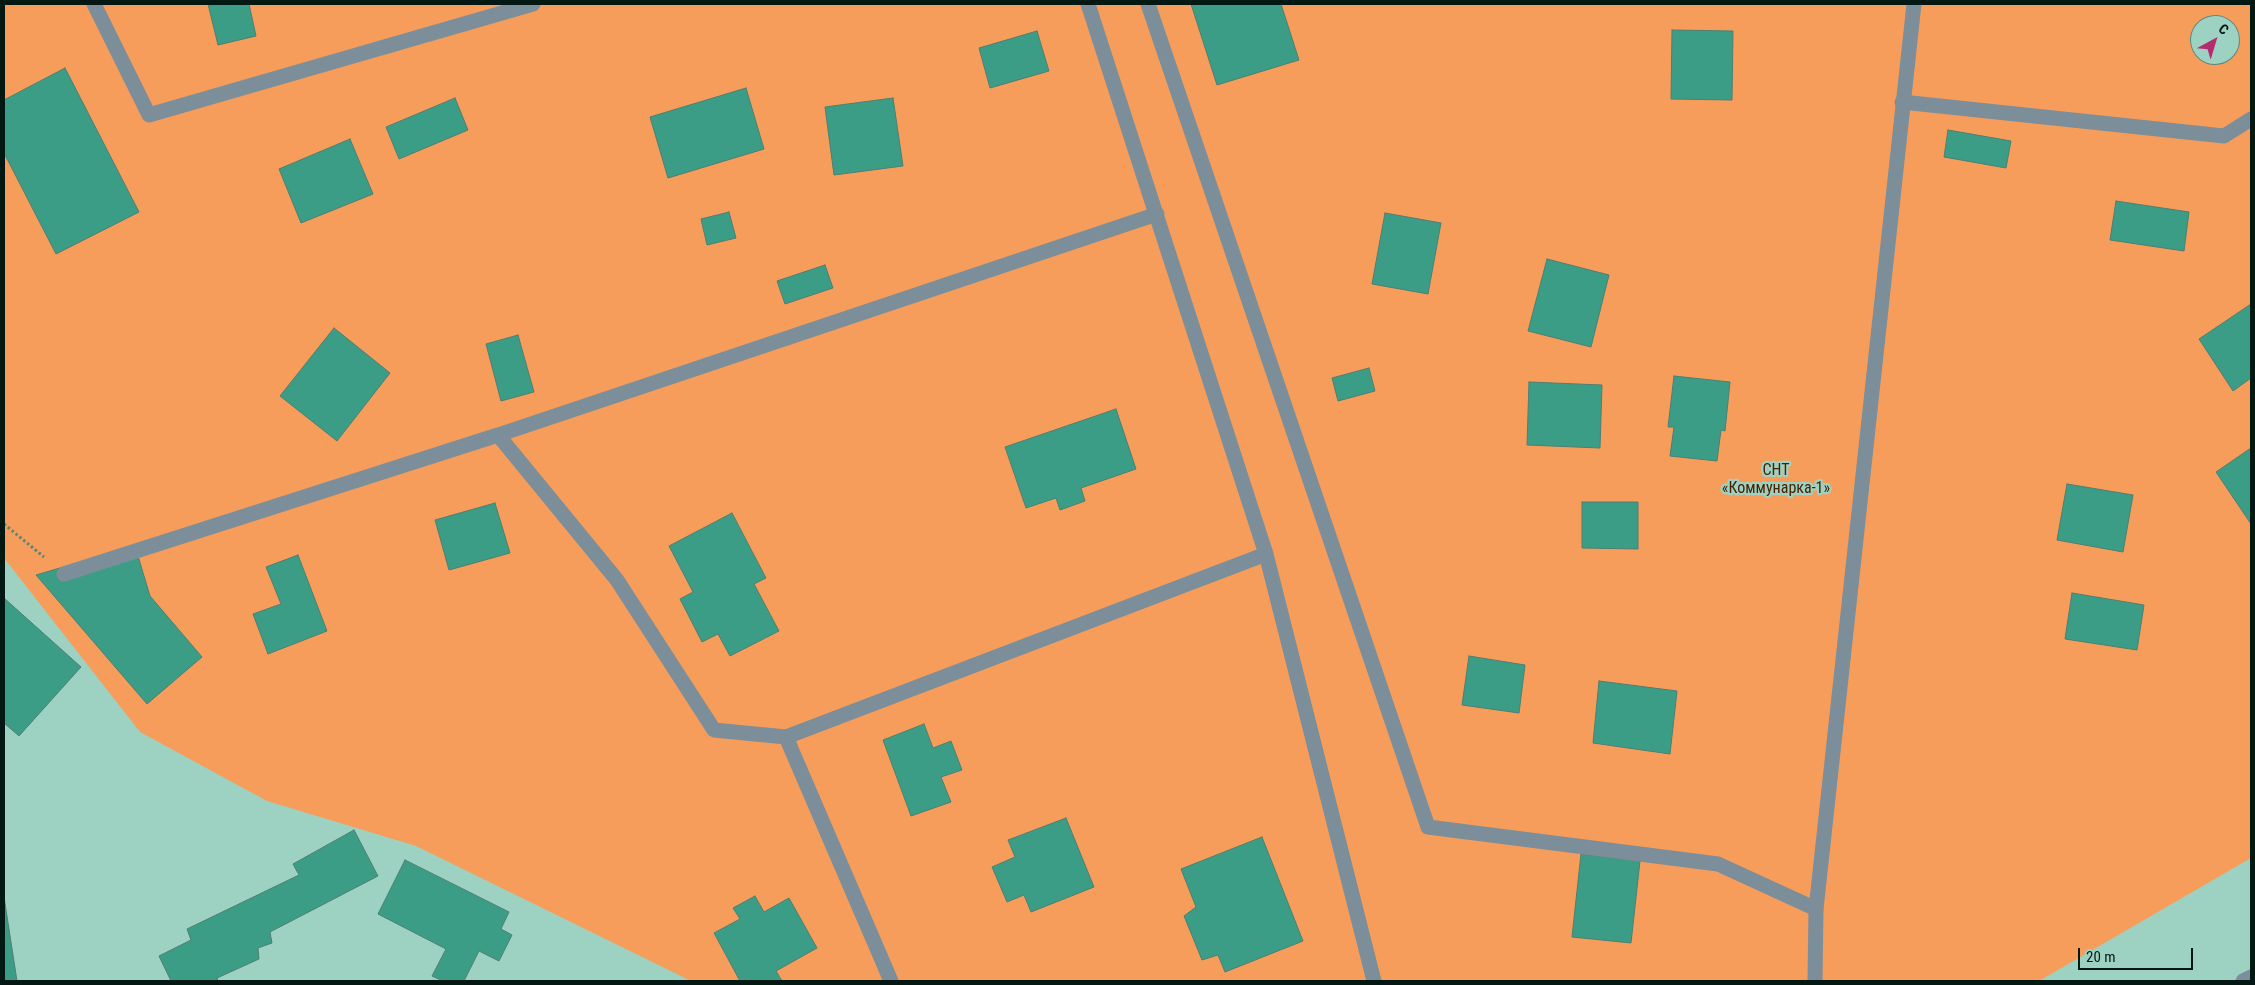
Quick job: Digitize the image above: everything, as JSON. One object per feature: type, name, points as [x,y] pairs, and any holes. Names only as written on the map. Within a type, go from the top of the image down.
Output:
[{"type":"street","points":[[94,4],[149,115],[533,4]]},
{"type":"street","points":[[1088,4],[1266,554],[1374,981]]},
{"type":"street","points":[[1148,4],[1428,827],[1718,864],[1816,909]]},
{"type":"street","points":[[1815,981],[1816,909],[1914,4]]},
{"type":"street","points":[[1902,102],[2224,136],[2251,119]]},
{"type":"street","points":[[64,574],[498,435],[1157,214]]},
{"type":"street","points":[[498,435],[618,580],[714,730],[786,737],[1266,554]]},
{"type":"street","points":[[786,737],[891,981]]},
{"type":"street","points":[[2243,981],[2251,977]]},
{"type":"path","points":[[4,524],[64,574]]},
{"type":"green space","name":"СНТ «Коммунарка-1»","points":[[4,4],[2251,4],[2251,858],[2039,981],[691,981],[416,846],[267,801],[140,732],[4,558]]},
{"type":"building","points":[[208,4],[249,4],[256,36],[218,45]]},
{"type":"building","points":[[1191,4],[1281,4],[1299,60],[1217,85]]},
{"type":"building","points":[[1672,30],[1733,31],[1732,100],[1671,99]]},
{"type":"building","points":[[1037,31],[1049,71],[990,88],[979,48]]},
{"type":"building","points":[[65,68],[139,212],[56,254],[4,153],[4,100]]},
{"type":"building","points":[[746,88],[764,149],[668,178],[650,117]]},
{"type":"building","points":[[455,98],[468,130],[399,159],[386,127]]},
{"type":"building","points":[[893,98],[903,166],[834,175],[825,107]]},
{"type":"building","points":[[1948,130],[2011,141],[2006,168],[1944,157]]},
{"type":"building","points":[[350,139],[373,194],[301,223],[279,169]]},
{"type":"building","points":[[2116,201],[2189,212],[2184,251],[2110,240]]},
{"type":"building","points":[[729,212],[736,238],[707,245],[701,219]]},
{"type":"building","points":[[1385,213],[1441,223],[1428,294],[1372,284]]},
{"type":"building","points":[[1547,259],[1609,275],[1591,347],[1528,331]]},
{"type":"building","points":[[825,265],[833,288],[785,304],[777,281]]},
{"type":"building","points":[[2251,304],[2251,378],[2233,391],[2199,339]]},
{"type":"building","points":[[334,328],[390,373],[337,441],[280,396]]},
{"type":"building","points":[[518,335],[534,392],[501,401],[486,344]]},
{"type":"building","points":[[1369,368],[1375,391],[1338,401],[1332,378]]},
{"type":"building","points":[[1674,376],[1730,382],[1725,431],[1721,430],[1717,461],[1670,456],[1674,427],[1668,427]]},
{"type":"building","points":[[1529,382],[1602,385],[1600,448],[1527,445]]},
{"type":"building","points":[[1116,409],[1136,469],[1081,488],[1085,501],[1060,510],[1056,498],[1026,508],[1005,447]]},
{"type":"building","points":[[2251,448],[2251,524],[2216,472]]},
{"type":"building","points":[[2067,484],[2133,495],[2123,552],[2057,540]]},
{"type":"building","points":[[1582,502],[1638,502],[1638,549],[1582,548]]},
{"type":"building","points":[[495,503],[510,553],[449,570],[435,520]]},
{"type":"building","points":[[732,513],[766,578],[754,584],[779,631],[730,656],[718,634],[702,642],[680,599],[693,592],[669,546]]},
{"type":"building","points":[[135,546],[150,596],[202,657],[147,704],[36,575]]},
{"type":"building","points":[[298,555],[327,631],[268,654],[253,614],[281,604],[266,567]]},
{"type":"building","points":[[2072,593],[2144,605],[2137,650],[2065,639]]},
{"type":"building","points":[[4,598],[81,667],[19,736],[4,723]]},
{"type":"building","points":[[1469,656],[1525,665],[1519,713],[1462,705]]},
{"type":"building","points":[[1599,681],[1677,691],[1670,754],[1593,743]]},
{"type":"building","points":[[924,724],[933,748],[951,741],[962,770],[941,777],[951,802],[911,816],[883,740]]},
{"type":"building","points":[[1066,818],[1094,887],[1031,912],[1024,895],[1007,902],[992,867],[1015,857],[1008,840]]},
{"type":"building","points":[[354,830],[378,876],[270,932],[272,943],[258,948],[259,959],[217,978],[218,981],[171,981],[159,956],[191,940],[187,929],[299,875],[293,864]]},
{"type":"building","points":[[1262,837],[1303,941],[1225,972],[1218,955],[1202,960],[1184,916],[1196,907],[1181,869]]},
{"type":"building","points":[[1581,854],[1640,861],[1631,943],[1572,937]]},
{"type":"building","points":[[405,860],[509,912],[501,929],[512,935],[499,961],[479,951],[464,981],[443,981],[432,976],[446,949],[378,914]]},
{"type":"building","points":[[755,896],[764,912],[789,898],[817,948],[776,971],[782,981],[740,981],[714,933],[740,919],[733,908]]},
{"type":"building","points":[[4,897],[17,981],[4,981]]}]
